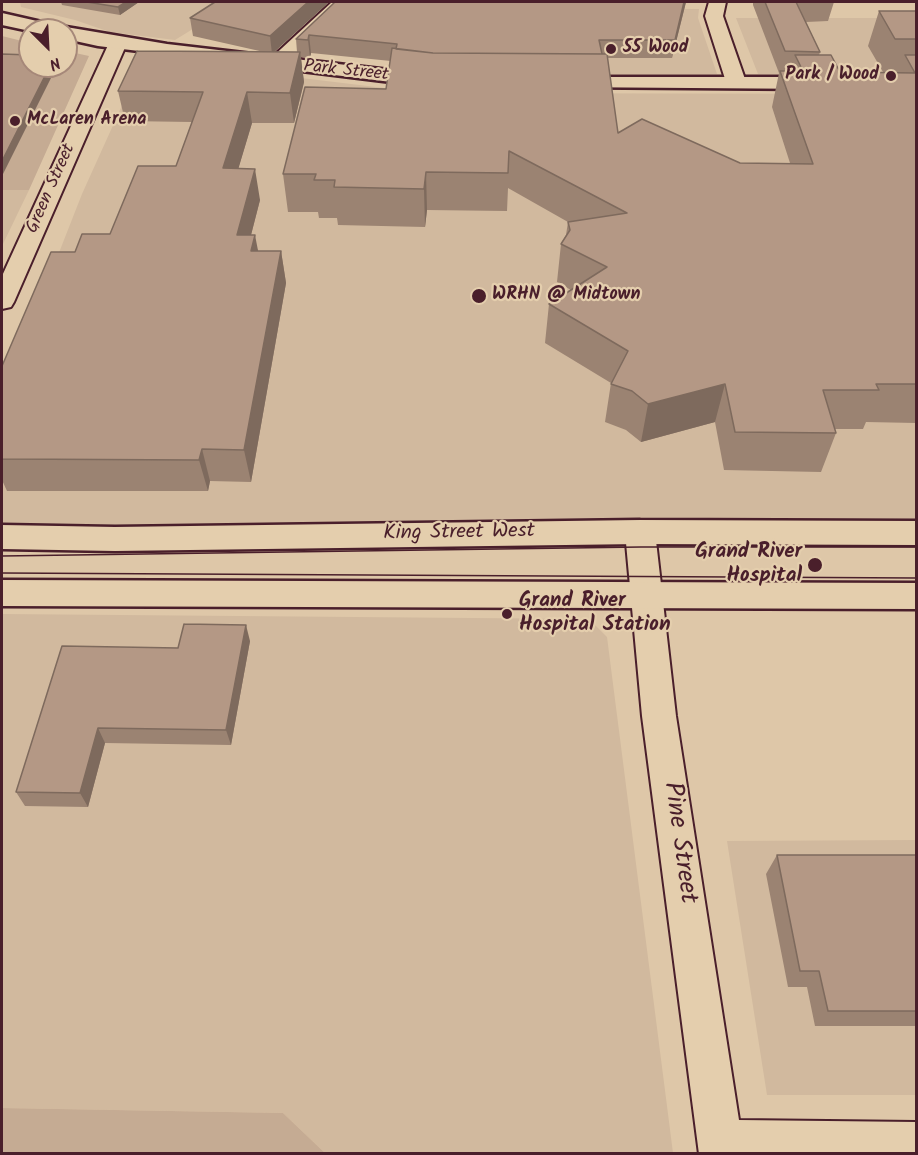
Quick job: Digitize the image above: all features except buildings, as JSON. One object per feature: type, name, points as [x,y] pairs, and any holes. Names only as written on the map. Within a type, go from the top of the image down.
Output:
[{"type":"main road","points":[[2,19],[18,23]]},
{"type":"main road","name":"Park Street","points":[[78,35],[118,43],[276,64],[454,82]]},
{"type":"main road","points":[[544,82],[838,83]]},
{"type":"main road","name":"King Street West","points":[[2,537],[115,539],[640,532],[916,533]]},
{"type":"main road","points":[[2,592],[645,597],[916,596]]},
{"type":"street","points":[[276,64],[342,2]]},
{"type":"street","points":[[717,2],[714,16],[736,82]]},
{"type":"street","name":"Green Street","points":[[2,302],[118,43]]},
{"type":"street","name":"Pine Street","points":[[640,532],[659,716],[721,1148]]},
{"type":"street","points":[[721,1148],[916,1145]]},
{"type":"shaded area","points":[[20,2],[235,3],[175,40],[110,32],[78,21],[78,18],[67,18],[21,7]]},
{"type":"shaded area","points":[[484,8],[699,9],[698,18],[717,74],[483,74]]},
{"type":"shaded area","points":[[736,18],[916,18],[916,74],[758,74]]},
{"type":"shaded area","points":[[2,36],[18,40],[18,78],[78,78],[78,54],[89,56],[29,190],[2,190]]},
{"type":"shaded area","name":"WRHN @ Midtown","points":[[143,59],[426,93],[916,94],[916,539],[586,538],[314,526],[2,525],[2,398],[82,194]]},
{"type":"shaded area","points":[[2,190],[29,190],[2,246]]},
{"type":"shaded area","points":[[2,614],[589,619],[607,637],[673,1153],[325,1153],[283,1113],[2,1108]]},
{"type":"shaded area","points":[[916,840],[916,1095],[767,1095],[727,841]]},
{"type":"shaded area","points":[[2,1108],[283,1113],[325,1153],[2,1153]]},
{"type":"tram line","points":[[2,556],[641,547],[916,547]]},
{"type":"tram line","points":[[2,573],[916,578]]},
{"type":"place","name":"55 Wood","points":[[611,49]]},
{"type":"place","name":"Park / Wood","points":[[891,76]]},
{"type":"place","name":"McLaren Arena","points":[[15,121]]},
{"type":"place","name":"WRHN @ Midtown","points":[[479,296]]},
{"type":"place","name":"Grand River Hospital","points":[[815,565]]},
{"type":"place","name":"Grand River Hospital Station","points":[[507,614]]}]
